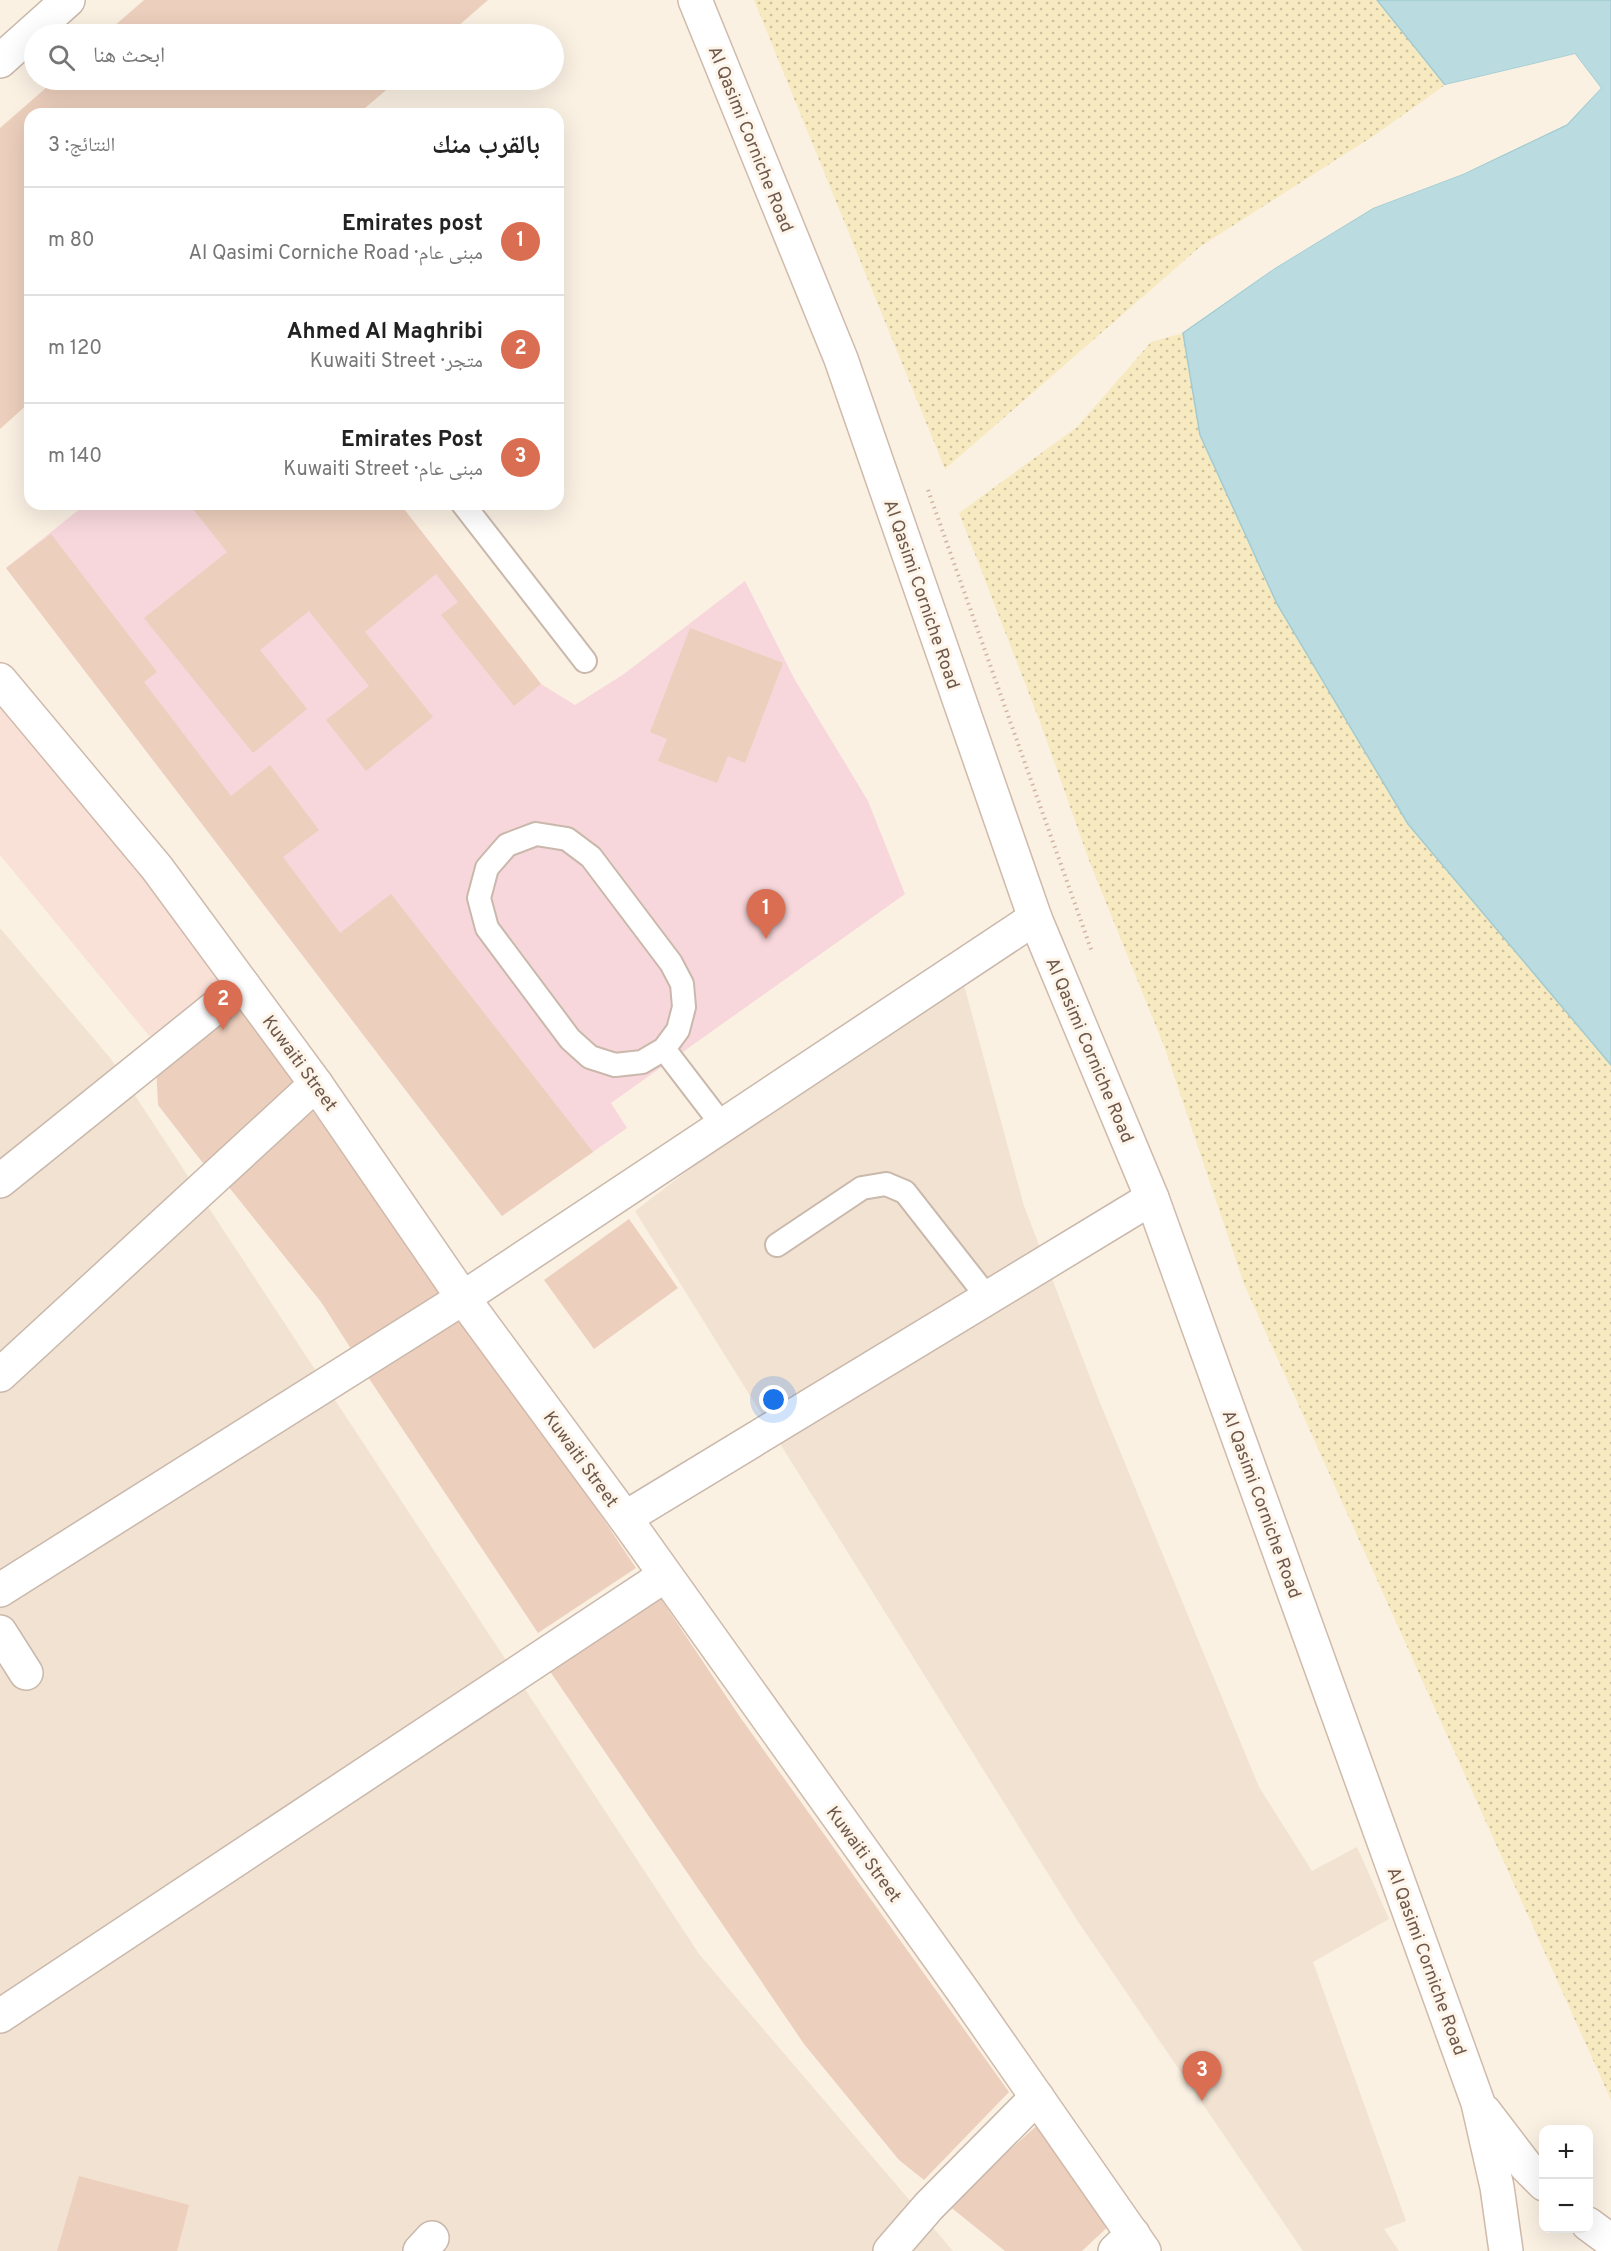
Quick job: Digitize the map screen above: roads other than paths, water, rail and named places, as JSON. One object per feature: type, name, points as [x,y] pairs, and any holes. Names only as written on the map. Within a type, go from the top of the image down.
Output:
[{"type":"street","points":[[41,24],[68,0]]},
{"type":"street","name":"Al Qasimi Corniche Road","points":[[695,0],[841,359],[1035,918],[1152,1198],[1478,2103],[1497,2187],[1506,2251]]},
{"type":"street","points":[[0,61],[24,39]]},
{"type":"street","name":"Kuwaiti Street","points":[[0,680],[157,868],[316,1084],[463,1298],[625,1518],[664,1576],[1037,2097],[1131,2246]]},
{"type":"street","points":[[0,1590],[463,1298],[1035,918]]},
{"type":"street","points":[[0,1181],[243,985]]},
{"type":"street","points":[[0,1375],[316,1084]]},
{"type":"street","points":[[625,1518],[1152,1198]]},
{"type":"street","points":[[0,2016],[664,1576]]},
{"type":"street","points":[[0,1632],[26,1673]]},
{"type":"street","points":[[890,2251],[929,2206],[1037,2097]]},
{"type":"street","name":"Al Qasimi Corniche Road","points":[[1478,2103],[1526,2166],[1539,2179]]},
{"type":"street","points":[[1593,2228],[1611,2241]]},
{"type":"lane","points":[[468,510],[585,661]]},
{"type":"lane","points":[[536,834],[567,839],[591,857],[671,963],[682,984],[684,1007],[678,1030],[664,1048],[642,1062],[615,1065],[590,1057],[570,1039],[487,928],[479,898],[487,868],[507,845],[536,834]]},
{"type":"lane","points":[[664,1048],[723,1126]]},
{"type":"lane","points":[[777,1245],[862,1188],[886,1184],[905,1192],[988,1298]]},
{"type":"water","points":[[1377,0],[1611,0],[1611,1065],[1408,824],[1277,604],[1200,435],[1183,333],[1275,268],[1373,208],[1463,174],[1567,125],[1601,88],[1575,54],[1445,85]]},
{"type":"place","name":"Emirates post","points":[[766,939]]},
{"type":"place","name":"Ahmed Al Maghribi","points":[[223,1030]]},
{"type":"place","name":"Emirates Post","points":[[1202,2101]]}]
